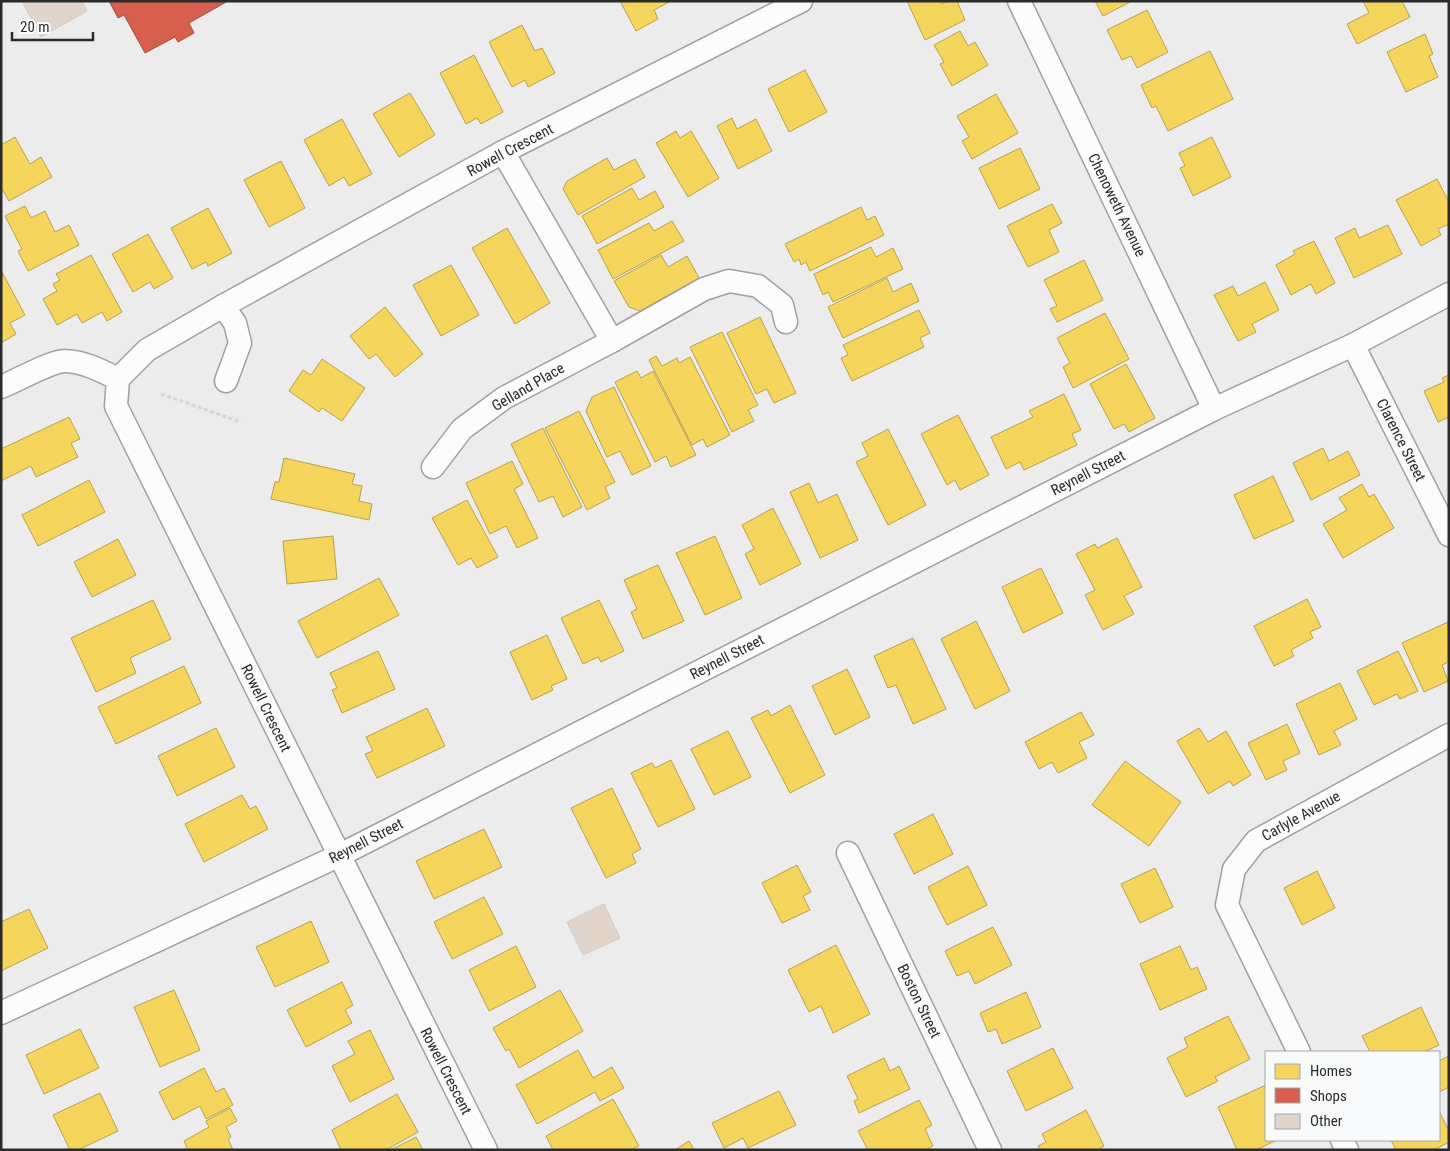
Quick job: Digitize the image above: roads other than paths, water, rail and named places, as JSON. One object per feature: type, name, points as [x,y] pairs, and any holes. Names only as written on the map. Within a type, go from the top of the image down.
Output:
[{"type":"street","name":"Rowell Crescent","points":[[486,1150],[338,856],[116,406],[118,379],[147,350],[223,306],[504,152],[800,1]]},
{"type":"street","name":"Chenoweth Avenue","points":[[1019,1],[1214,409]]},
{"type":"street","points":[[504,152],[612,341]]},
{"type":"street","name":"Gelland Place","points":[[433,467],[462,430],[504,398],[612,341],[704,289],[729,281],[758,286],[782,305],[786,322]]},
{"type":"street","name":"Reynell Street","points":[[1,1013],[338,856],[1214,409],[1353,345],[1449,294]]},
{"type":"street","points":[[223,306],[234,322],[240,342],[226,381]]},
{"type":"street","name":"Clarence Street","points":[[1353,345],[1449,535]]},
{"type":"street","points":[[1,387],[51,364],[65,361],[95,367],[118,379]]},
{"type":"street","name":"Carlyle Avenue","points":[[1299,1051],[1227,905],[1234,869],[1256,841],[1449,735]]},
{"type":"street","name":"Boston Street","points":[[848,853],[990,1150]]}]
